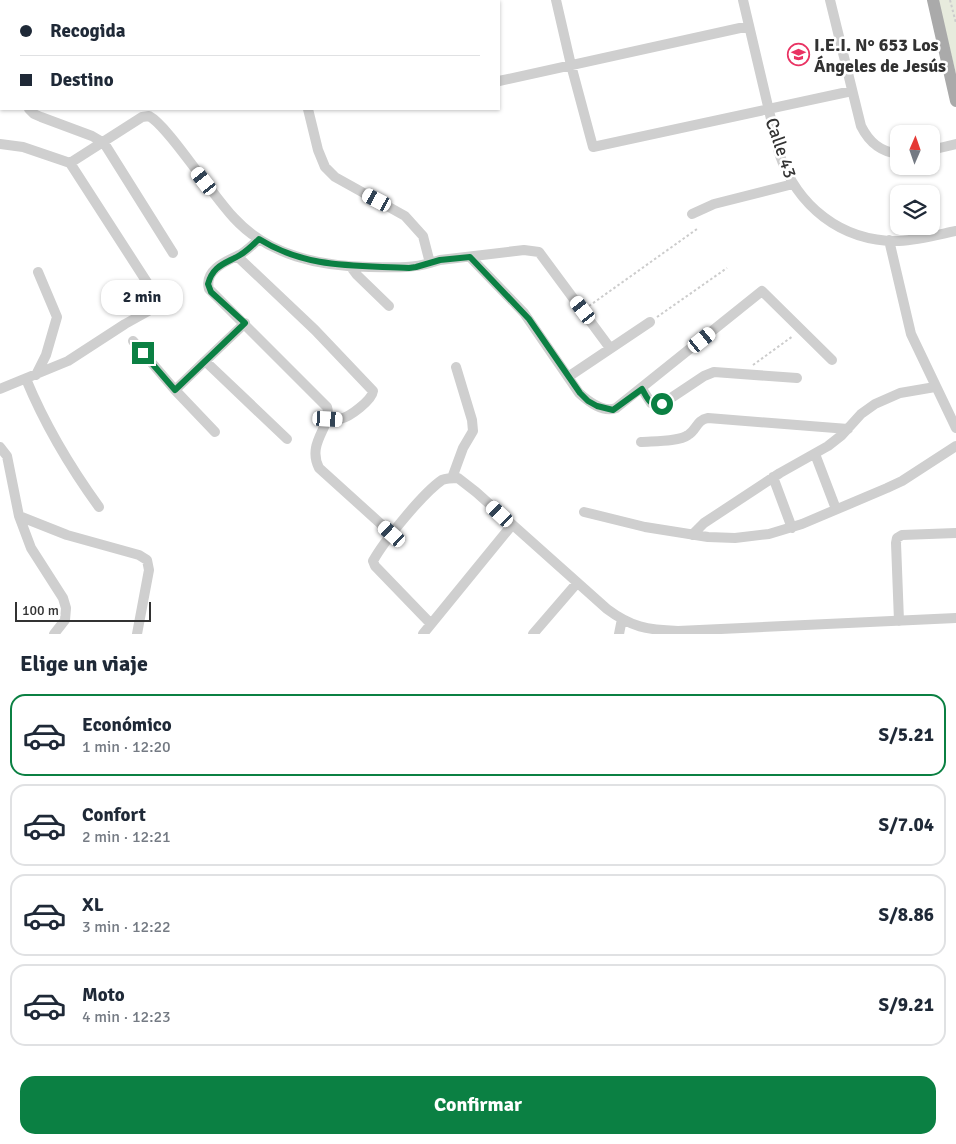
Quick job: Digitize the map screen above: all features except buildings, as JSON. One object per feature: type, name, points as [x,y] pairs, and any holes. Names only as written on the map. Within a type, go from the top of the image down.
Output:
[{"type":"main road","points":[[932,0],[956,101]]},
{"type":"street","points":[[556,0],[570,65],[593,146],[852,91]]},
{"type":"street","name":"Calle 43","points":[[743,0],[779,153],[793,184],[810,206],[832,223],[860,235],[889,240],[909,240],[956,231]]},
{"type":"street","points":[[830,0],[858,118],[869,139],[883,150],[890,152]]},
{"type":"street","points":[[500,81],[749,26]]},
{"type":"street","points":[[30,110],[34,114],[92,136],[104,143],[173,253]]},
{"type":"street","points":[[308,110],[320,156],[330,172],[335,177],[406,216],[423,236],[430,263]]},
{"type":"street","points":[[70,163],[142,117],[152,116],[227,210],[244,228],[276,250],[318,262],[352,266],[409,268],[440,260],[524,250],[539,252],[610,348]]},
{"type":"street","points":[[0,144],[23,148],[70,163],[161,304],[125,324],[68,361],[0,389]]},
{"type":"street","points":[[940,148],[956,144]]},
{"type":"street","points":[[692,214],[714,204],[793,184]]},
{"type":"street","points":[[259,239],[216,269],[210,278],[208,287],[327,407],[329,412],[328,419],[316,446],[315,456],[319,468],[392,534]]},
{"type":"street","points":[[889,240],[911,334],[956,428]]},
{"type":"street","points":[[237,256],[309,324],[372,390],[371,397],[352,414],[339,419],[328,419]]},
{"type":"street","points":[[470,257],[524,313],[576,388],[588,401],[605,409],[616,408],[642,389],[762,291],[832,360]]},
{"type":"street","points":[[352,266],[357,276],[389,306]]},
{"type":"street","points":[[38,272],[57,317],[46,356],[31,377],[39,409],[75,474],[99,507]]},
{"type":"street","points":[[568,378],[650,322]]},
{"type":"street","points":[[175,390],[245,323]]},
{"type":"street","points":[[133,341],[175,390],[215,432]]},
{"type":"street","points":[[205,361],[287,439]]},
{"type":"street","points":[[452,478],[463,448],[472,431],[472,420],[456,367]]},
{"type":"street","points":[[642,389],[651,403],[659,406],[704,376],[714,372],[797,378]]},
{"type":"street","points":[[692,534],[773,477],[835,441],[861,414],[883,400],[900,392],[935,387]]},
{"type":"street","points":[[641,442],[684,437],[691,433],[700,421],[708,418],[848,429]]},
{"type":"street","points":[[584,512],[625,523],[724,538],[769,534],[792,528],[902,481],[956,446]]},
{"type":"street","points":[[0,448],[7,456],[19,516],[30,548],[63,598],[66,608],[64,620],[54,634]]},
{"type":"street","points":[[815,454],[836,509]]},
{"type":"street","points":[[773,477],[792,528]]},
{"type":"street","points":[[431,624],[374,565],[374,560],[392,534],[430,490],[444,479],[452,478],[458,478],[476,492],[607,609],[635,626],[656,631],[767,630],[956,618]]},
{"type":"street","points":[[19,516],[67,535],[140,555],[147,560],[149,570],[137,634]]},
{"type":"street","points":[[423,634],[512,525]]},
{"type":"street","points":[[899,621],[897,538],[902,535],[956,533]]},
{"type":"street","points":[[533,634],[577,583]]},
{"type":"street","points":[[619,634],[622,619]]},
{"type":"path","points":[[950,0],[956,23]]},
{"type":"path","points":[[591,305],[697,229]]},
{"type":"path","points":[[650,322],[727,268]]},
{"type":"path","points":[[752,366],[797,333]]},
{"type":"shaded area","points":[[938,0],[956,0],[956,74]]},
{"type":"place","name":"I.E.I. N° 653 Los Ángeles de Jesús","points":[[798,55]]},
{"type":"route","points":[[143,353],[175,390],[245,323],[211,292],[208,284],[212,274],[219,266],[242,253],[259,239],[276,250],[290,255],[318,262],[352,266],[409,268],[440,260],[470,257],[535,326],[573,384],[588,401],[605,409],[613,410],[642,389],[655,406],[662,404]]}]
